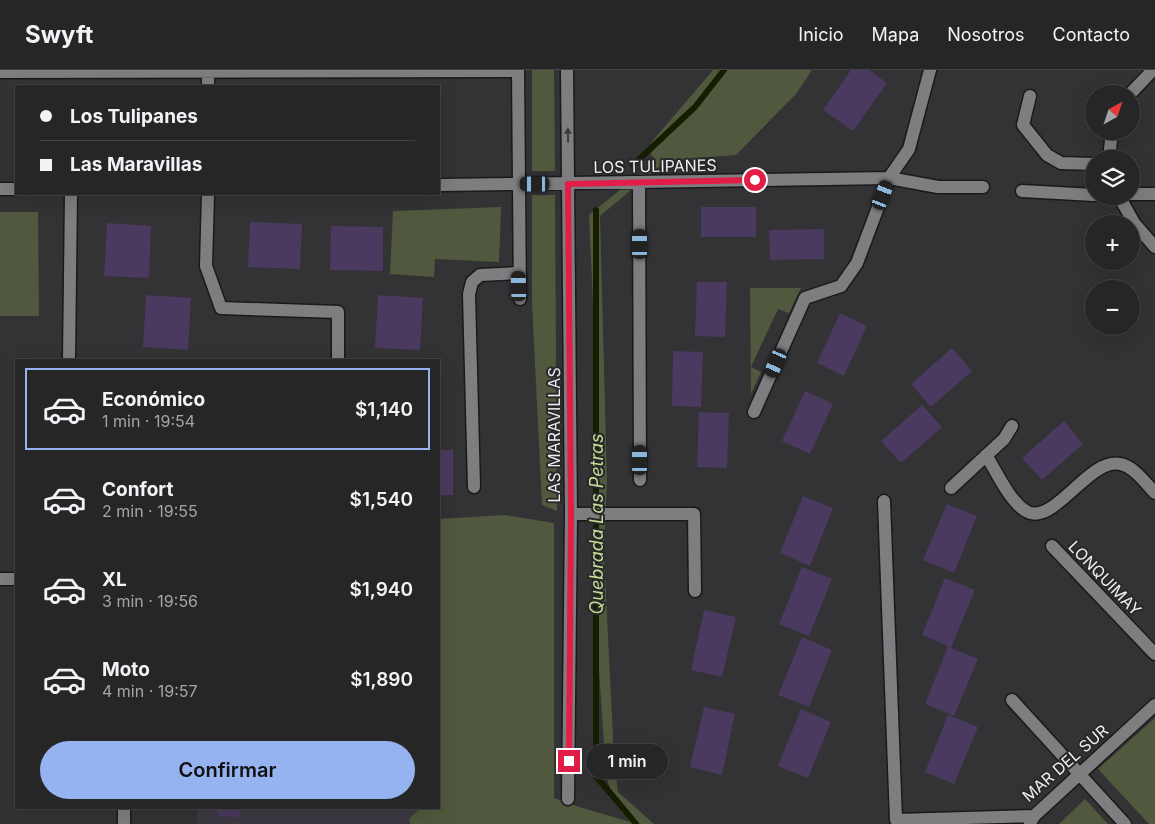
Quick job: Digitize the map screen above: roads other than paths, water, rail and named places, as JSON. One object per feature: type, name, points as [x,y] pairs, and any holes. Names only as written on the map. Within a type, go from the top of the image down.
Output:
[{"type":"street","points":[[0,72],[518,70],[520,299]]},
{"type":"street","name":"LAS MARAVILLAS","points":[[567,70],[571,514],[568,799]]},
{"type":"street","points":[[754,412],[805,298],[841,286],[857,263],[889,178],[909,149],[930,70]]},
{"type":"street","points":[[1139,85],[1153,70]]},
{"type":"street","points":[[208,71],[208,85]]},
{"type":"street","points":[[1030,96],[1023,125],[1046,155],[1061,163],[1085,164]]},
{"type":"street","name":"LOS TULIPANES","points":[[440,185],[889,178],[938,187],[982,187]]},
{"type":"street","points":[[639,182],[640,480]]},
{"type":"street","points":[[0,189],[15,189]]},
{"type":"street","points":[[1022,191],[1085,194]]},
{"type":"street","points":[[1140,194],[1155,194]]},
{"type":"street","points":[[69,359],[71,195]]},
{"type":"street","points":[[208,195],[206,266],[221,308],[338,312],[338,359]]},
{"type":"street","points":[[1124,205],[1134,222],[1155,247]]},
{"type":"street","points":[[474,488],[469,294],[472,282],[480,275],[519,273]]},
{"type":"street","points":[[951,488],[1004,439],[1012,426]]},
{"type":"street","points":[[986,455],[1018,505],[1027,512],[1038,514],[1050,508],[1100,467],[1111,463],[1121,464],[1131,469],[1155,493]]},
{"type":"street","name":"MAR DEL SUR","points":[[884,501],[896,820],[1032,820],[1079,774],[1155,705]]},
{"type":"street","points":[[571,514],[694,514],[695,591]]},
{"type":"street","name":"LONQUIMAY","points":[[1052,546],[1155,654]]},
{"type":"street","points":[[0,579],[15,579]]},
{"type":"street","points":[[1012,700],[1125,824]]},
{"type":"street","points":[[124,809],[124,824]]},
{"type":"waterway","points":[[633,165],[695,107],[724,70]]},
{"type":"waterway","name":"Quebrada Las Petras","points":[[596,210],[596,776],[636,824]]}]
